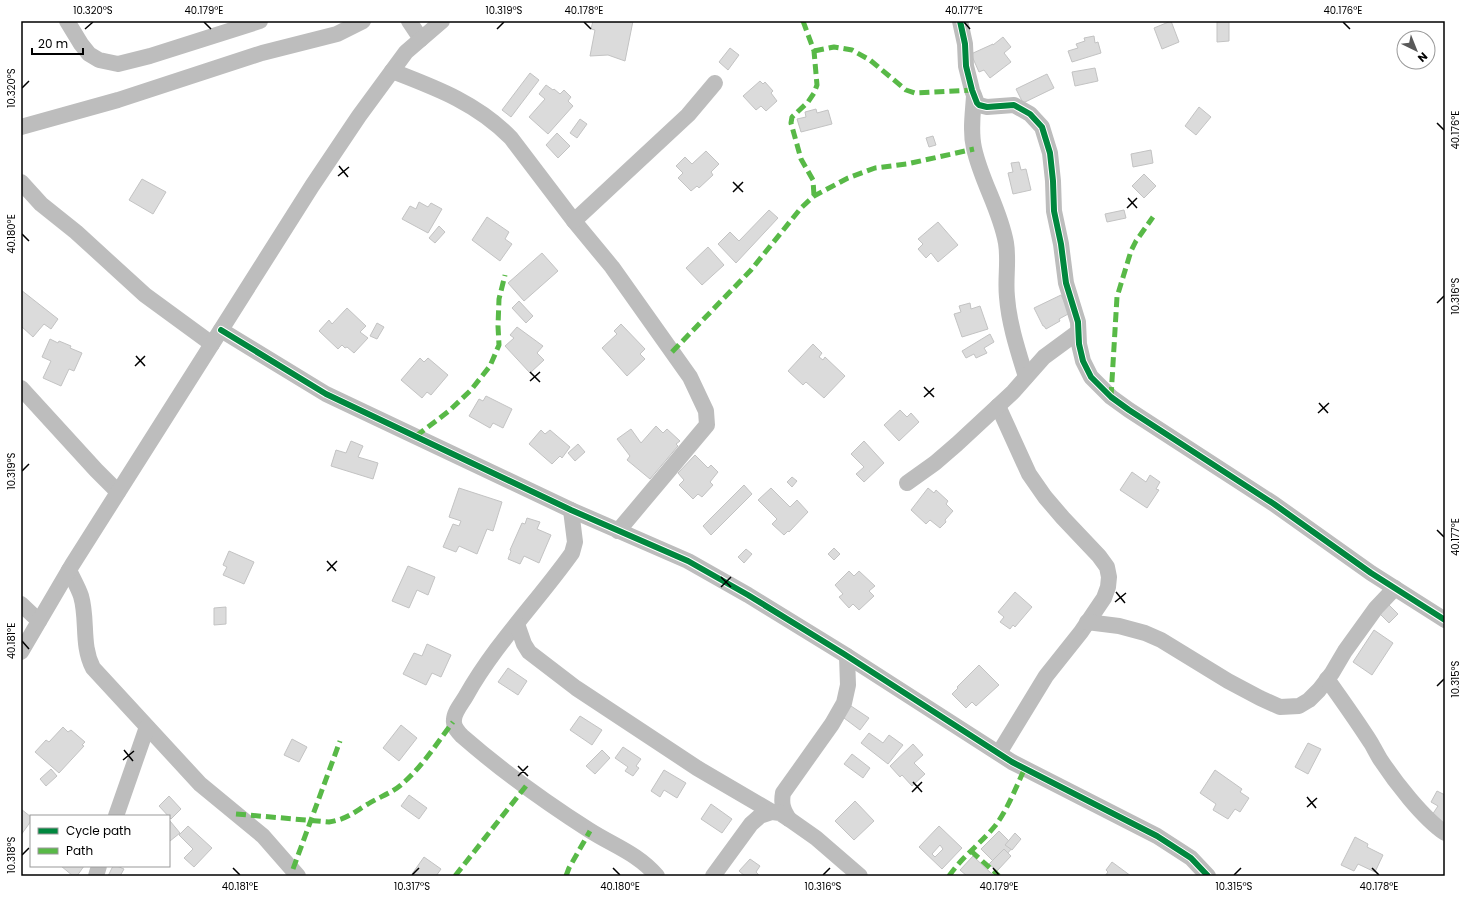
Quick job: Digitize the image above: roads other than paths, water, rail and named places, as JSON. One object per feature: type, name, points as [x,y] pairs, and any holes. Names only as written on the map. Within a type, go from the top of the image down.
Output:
[{"type":"street","points":[[67,21],[89,54],[99,60],[118,64],[150,56],[260,21]]},
{"type":"street","points":[[21,127],[118,100],[262,53],[337,34],[364,21]]},
{"type":"street","points":[[408,21],[421,39]]},
{"type":"street","points":[[21,652],[69,570],[118,492],[359,116],[406,52],[442,21]]},
{"type":"street","points":[[960,21],[965,44],[966,66],[974,96],[979,105],[987,107],[1014,105],[1030,114],[1042,128],[1050,153],[1054,211],[1061,244],[1066,283],[1078,322],[1078,332],[1083,361],[1091,377],[1111,397],[1155,428],[1274,504],[1395,588],[1445,620]]},
{"type":"street","points":[[392,71],[448,93],[484,114],[500,126],[540,174],[574,221],[612,267],[690,376],[706,411],[707,425],[618,531]]},
{"type":"street","points":[[574,221],[688,114],[715,83]]},
{"type":"street","points":[[974,96],[972,139],[982,176],[995,206],[1006,243],[1006,296],[1026,377]]},
{"type":"street","points":[[21,182],[41,204],[76,232],[145,295],[212,344]]},
{"type":"street","points":[[221,330],[326,394],[571,510],[688,561],[748,595],[847,656],[1012,762],[1157,836],[1191,858],[1208,876]]},
{"type":"street","points":[[907,482],[935,463],[998,406],[1044,357],[1078,332]]},
{"type":"street","points":[[21,388],[118,492]]},
{"type":"street","points":[[998,406],[1029,474],[1045,497],[1099,556],[1107,567],[1109,577],[1108,587],[1104,598],[1046,676],[999,753]]},
{"type":"street","points":[[571,510],[575,542],[572,553],[479,672],[454,716],[453,722],[456,729],[475,748],[590,831],[628,851],[650,868],[657,876]]},
{"type":"street","points":[[69,570],[81,597],[88,659],[93,668],[200,784],[263,836],[298,876]]},
{"type":"street","points":[[1087,622],[1119,626],[1145,633],[1161,640],[1228,681],[1260,698],[1280,707],[1299,706],[1309,700],[1327,679],[1376,608],[1395,588]]},
{"type":"street","points":[[21,604],[39,621]]},
{"type":"street","points":[[518,624],[524,644],[530,652],[576,688],[697,768],[772,812],[780,813],[822,842],[860,876]]},
{"type":"street","points":[[789,819],[783,809],[781,801],[783,793],[832,724],[844,703],[848,685],[847,656]]},
{"type":"street","points":[[1327,679],[1399,785],[1425,815],[1445,833]]},
{"type":"street","points":[[116,815],[147,727]]},
{"type":"street","points":[[713,876],[751,824],[760,816],[772,812]]}]
